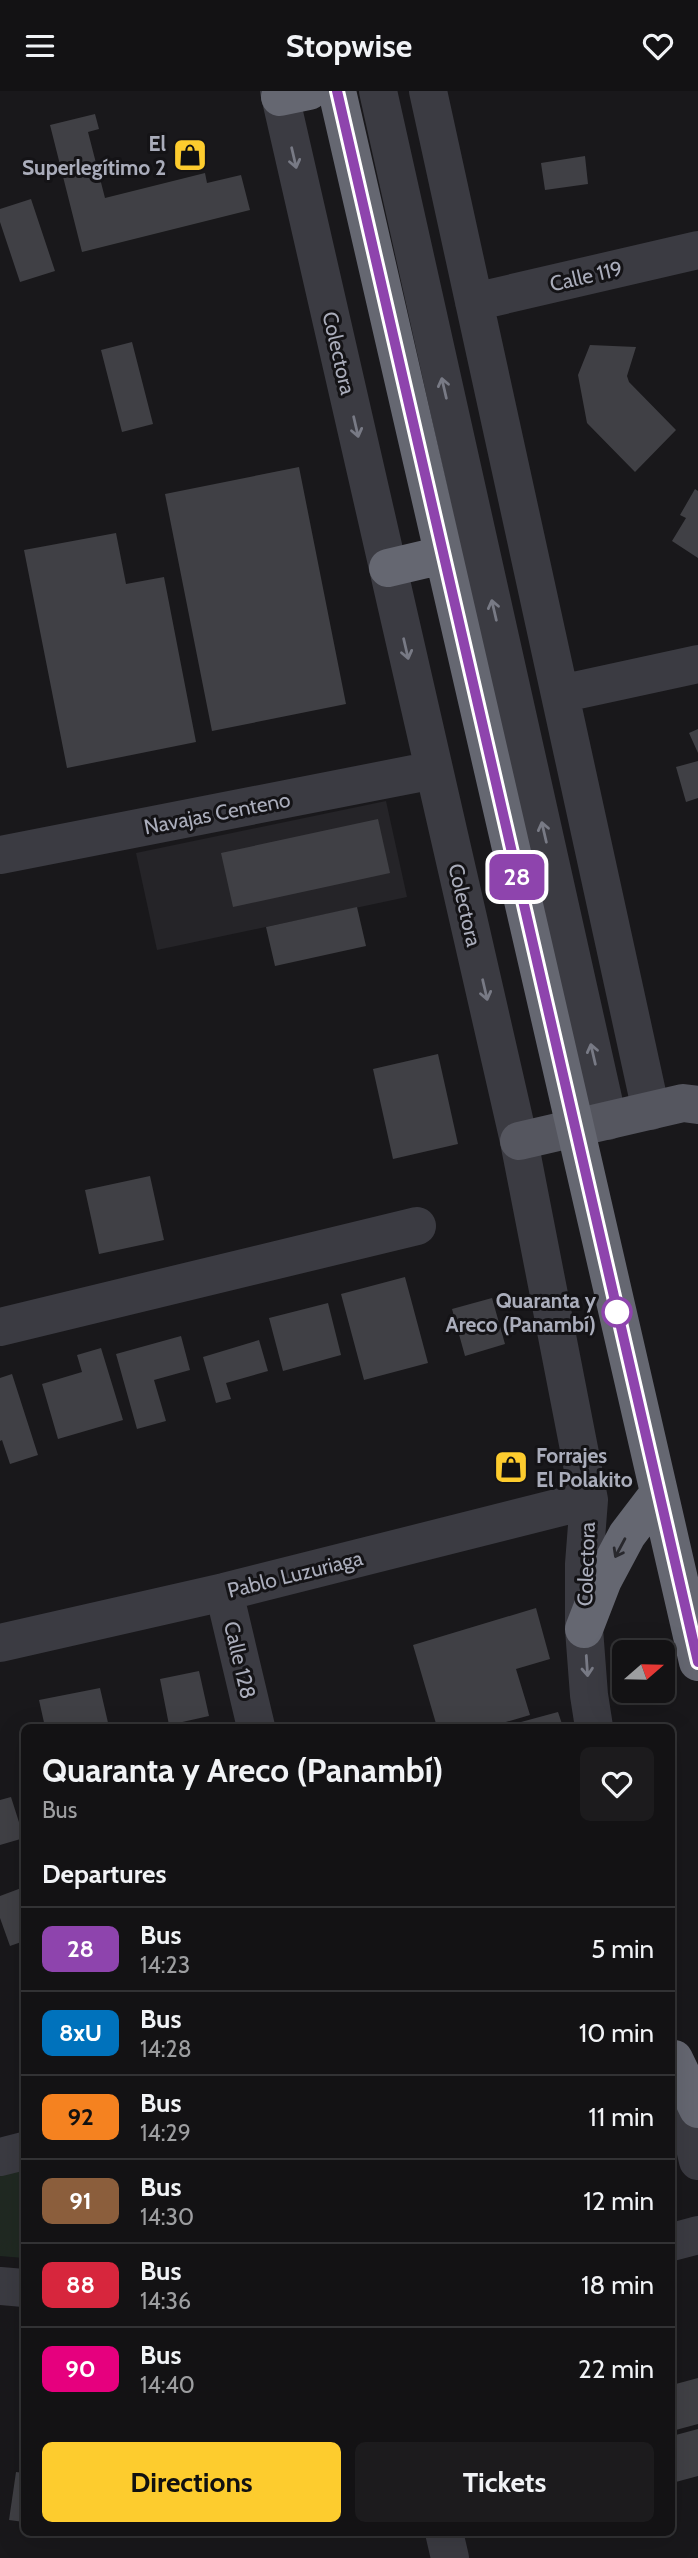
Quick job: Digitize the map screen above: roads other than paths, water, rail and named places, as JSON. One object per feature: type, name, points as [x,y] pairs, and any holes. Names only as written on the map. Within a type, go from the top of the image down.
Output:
[{"type":"highway","points":[[337,91],[443,555],[591,1125],[659,1493],[698,1662]]},
{"type":"highway","points":[[388,568],[443,555]]},
{"type":"highway","points":[[584,1629],[603,1580],[627,1535],[659,1493]]},
{"type":"highway","points":[[675,2058],[698,2109]]},
{"type":"main road","points":[[519,1141],[684,1107]]},
{"type":"street","points":[[378,91],[591,1125]]},
{"type":"street","points":[[428,91],[560,694],[684,1107]]},
{"type":"street","name":"Colectora","points":[[289,93],[388,568],[519,1141],[589,1500],[584,1564],[584,1629],[594,1724]]},
{"type":"street","name":"Calle 119","points":[[474,302],[698,250]]},
{"type":"street","points":[[560,694],[698,664]]},
{"type":"street","name":"Navajas Centeno","points":[[0,855],[434,771]]},
{"type":"street","points":[[0,1327],[417,1226]]},
{"type":"street","name":"Pablo Luzuriaga","points":[[0,1643],[224,1592],[589,1500]]},
{"type":"street","name":"Calle 128","points":[[224,1592],[255,1724]]},
{"type":"street","points":[[675,2063],[698,2161]]},
{"type":"street","points":[[0,2157],[21,2152]]},
{"type":"street","points":[[675,2241],[698,2235]]},
{"type":"street","points":[[0,2286],[21,2288]]},
{"type":"street","points":[[445,2536],[450,2558]]},
{"type":"place","name":"El Superlegítimo 2","points":[[190,155]]},
{"type":"place","name":"Quaranta y Areco (Panambí)","points":[[617,1312]]},
{"type":"place","name":"Forrajes El Polakito","points":[[511,1467]]}]
